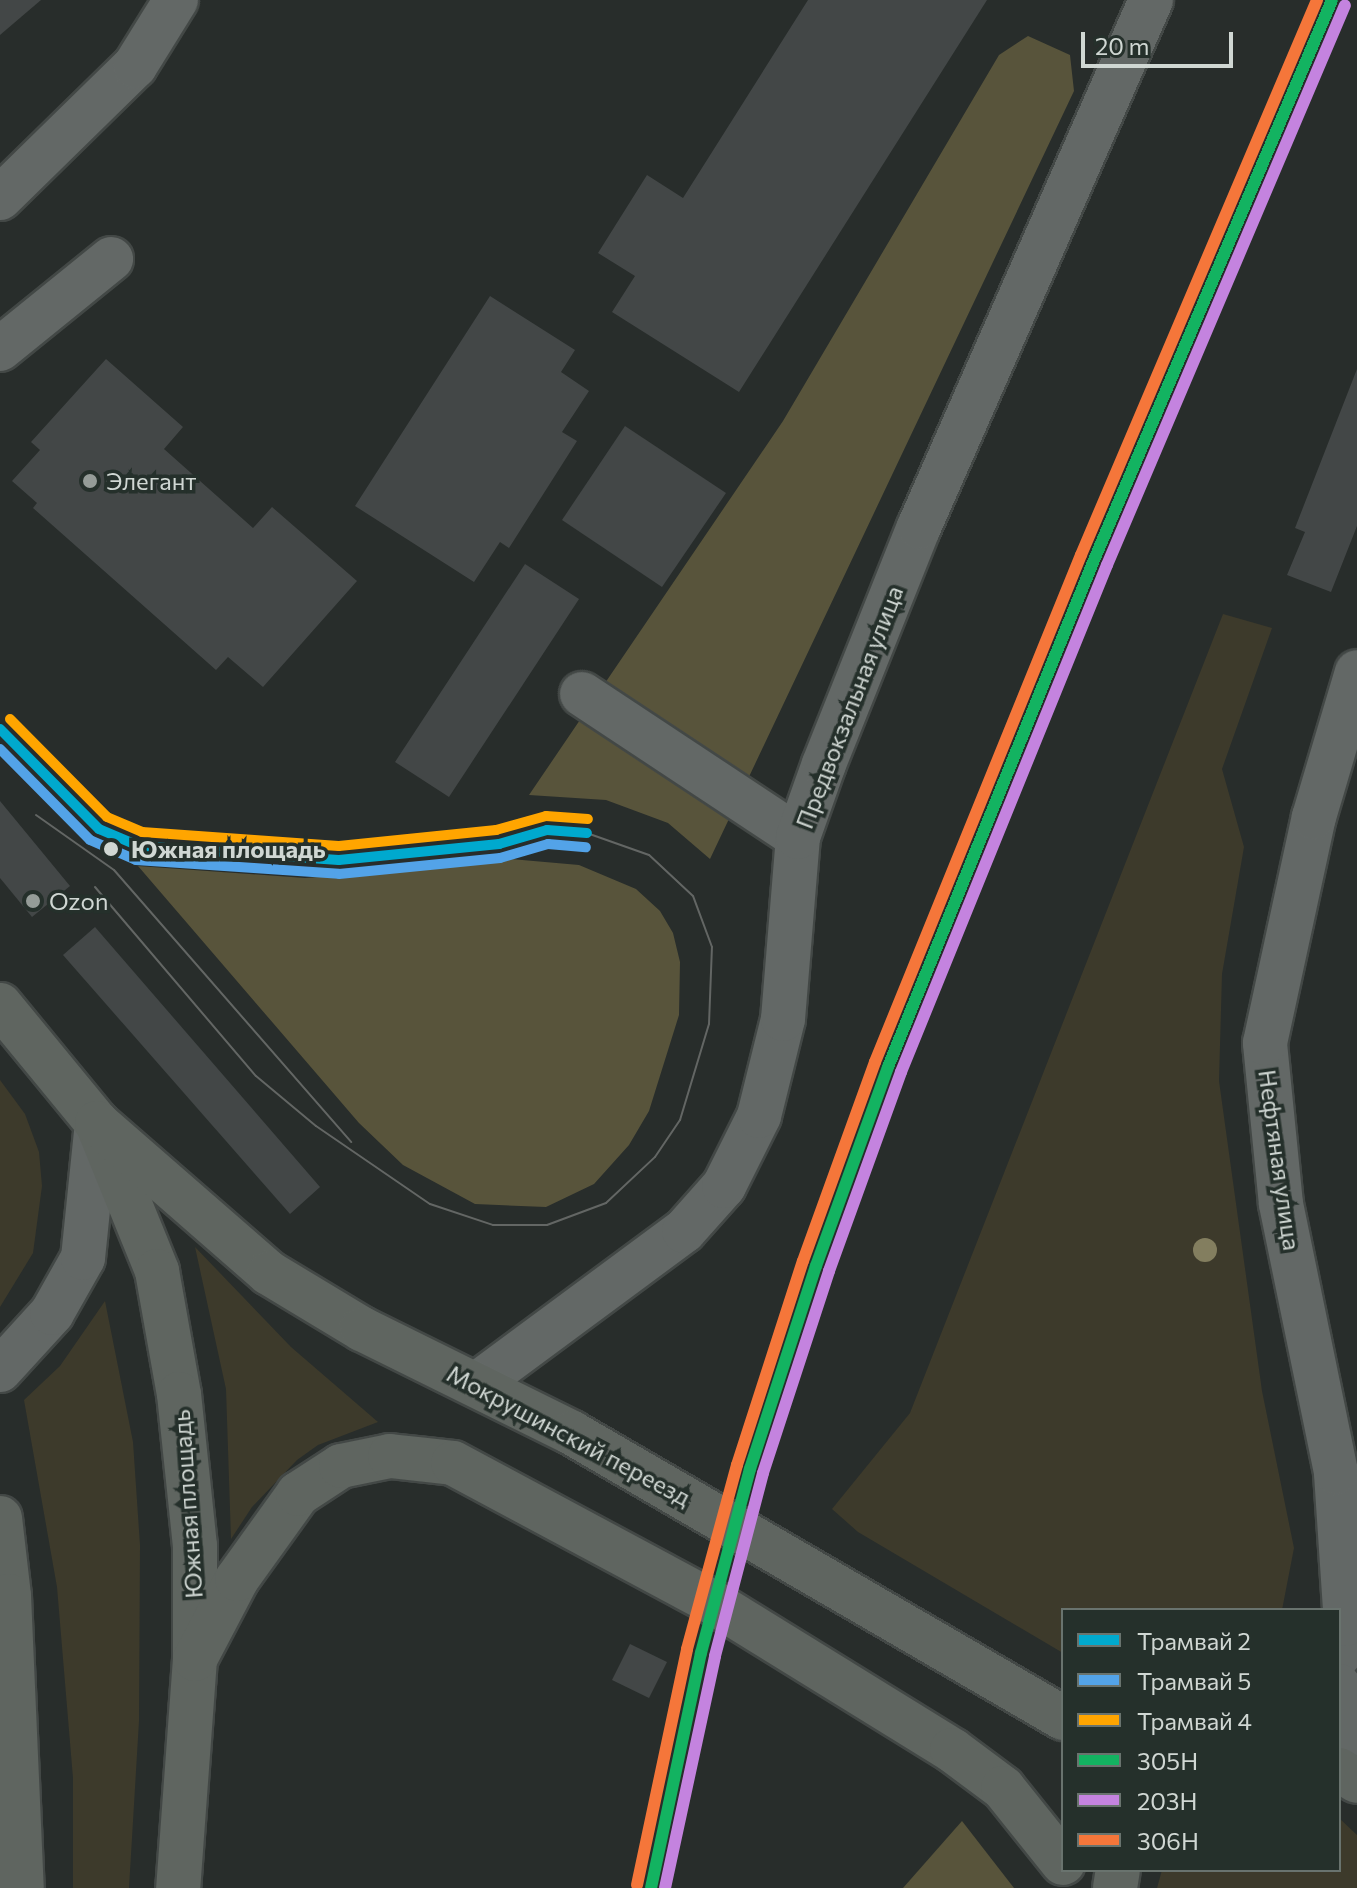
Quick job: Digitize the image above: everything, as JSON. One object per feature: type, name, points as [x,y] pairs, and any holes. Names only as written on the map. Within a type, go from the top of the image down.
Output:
[{"type":"main road","name":"Южная площадь","points":[[0,1005],[97,1123],[157,1271],[179,1394],[195,1546],[195,1659],[178,1888]]},
{"type":"main road","name":"Мокрушинский переезд","points":[[97,1123],[269,1273],[362,1329],[477,1384],[735,1525],[1061,1717]]},
{"type":"main road","points":[[195,1659],[237,1579],[298,1494],[341,1466],[390,1456],[453,1463],[714,1603],[952,1750],[1003,1788],[1061,1860]]},
{"type":"main road","points":[[0,1518],[22,1888]]},
{"type":"street","points":[[0,198],[135,66],[176,0]]},
{"type":"street","name":"Предвокзальная улица","points":[[477,1384],[684,1231],[724,1186],[759,1116],[783,1019],[798,837],[919,527],[1140,4]]},
{"type":"street","points":[[0,349],[111,259]]},
{"type":"street","name":"Нефтяная улица","points":[[1347,1635],[1336,1472],[1281,1204],[1265,1043],[1314,817],[1357,672]]},
{"type":"street","points":[[582,694],[798,837]]},
{"type":"street","points":[[0,1370],[52,1313],[83,1258],[97,1123]]},
{"type":"street","points":[[1341,1694],[1357,1762]]},
{"type":"shaded area","points":[[1028,36],[1070,55],[1074,91],[710,859],[668,823],[606,800],[529,795],[783,421],[999,55]]},
{"type":"shaded area","points":[[1223,614],[1272,628],[1222,769],[1244,847],[1222,974],[1219,1081],[1262,1391],[1294,1548],[1282,1608],[1061,1608],[1061,1652],[858,1532],[832,1509],[910,1413]]},
{"type":"shaded area","points":[[478,856],[579,865],[636,889],[660,911],[673,933],[680,962],[679,1015],[649,1111],[629,1145],[594,1184],[546,1207],[475,1204],[403,1165],[359,1123],[138,866],[305,878],[403,871]]},
{"type":"shaded area","points":[[0,1080],[25,1114],[39,1152],[42,1186],[33,1253],[0,1307]]},
{"type":"shaded area","points":[[195,1247],[291,1347],[378,1422],[318,1445],[297,1460],[252,1507],[231,1539],[226,1389]]},
{"type":"shaded area","points":[[105,1301],[133,1442],[140,1545],[139,1721],[129,1888],[73,1888],[73,1778],[57,1587],[24,1400],[60,1366]]},
{"type":"shaded area","points":[[1341,1820],[1357,1835],[1357,1888],[1157,1888],[1161,1872],[1341,1872]]},
{"type":"shaded area","points":[[962,1821],[1014,1888],[903,1888]]},
{"type":"building","points":[[0,0],[41,0],[0,35]]},
{"type":"building","points":[[808,0],[987,0],[739,392],[612,312],[635,276],[598,253],[647,175],[683,198]]},
{"type":"building","points":[[490,296],[575,350],[561,372],[589,391],[562,432],[577,441],[509,548],[500,542],[474,582],[355,506]]},
{"type":"building","points":[[106,359],[183,427],[164,449],[253,528],[272,507],[357,581],[263,687],[228,657],[216,670],[33,508],[37,503],[12,481],[40,450],[31,442]]},
{"type":"building","points":[[1357,369],[1357,526],[1331,592],[1287,575],[1305,532],[1295,528]]},
{"type":"building","points":[[625,426],[726,493],[662,587],[562,520]]},
{"type":"building","points":[[525,564],[579,599],[449,797],[395,762]]},
{"type":"building","points":[[0,801],[70,886],[32,917],[0,878]]},
{"type":"building","points":[[95,927],[320,1187],[290,1214],[63,955]]},
{"type":"building","points":[[630,1644],[667,1662],[649,1698],[612,1680]]},
{"type":"tram line","name":"4","points":[[10,719],[107,817],[142,832],[339,846],[496,830],[546,816],[588,819]]},
{"type":"tram line","name":"2","points":[[0,729],[99,829],[139,846],[339,860],[499,844],[547,830],[587,833]]},
{"type":"tram line","name":"5","points":[[0,749],[90,840],[136,860],[339,874],[500,858],[548,844],[586,847]]},
{"type":"tram line","points":[[36,815],[114,870],[351,1142]]},
{"type":"tram line","points":[[95,887],[256,1076],[316,1126],[430,1204],[493,1225],[547,1225],[606,1203],[655,1157],[680,1120],[709,1024],[712,947],[693,896],[649,855],[587,833]]},
{"type":"transit line","name":"306Н","points":[[637,1885],[687,1649],[737,1465],[803,1261],[875,1062],[1081,555],[1317,0]]},
{"type":"transit line","name":"305Н","points":[[651,1888],[701,1653],[750,1469],[816,1266],[888,1067],[1094,560],[1332,0]]},
{"type":"transit line","name":"203Н","points":[[665,1888],[715,1656],[763,1473],[829,1271],[901,1072],[1107,565],[1345,5]]},
{"type":"place","name":"Элегант","points":[[90,481]]},
{"type":"place","name":"Южная площадь","points":[[111,849]]},
{"type":"place","name":"Ozon","points":[[33,901]]}]
